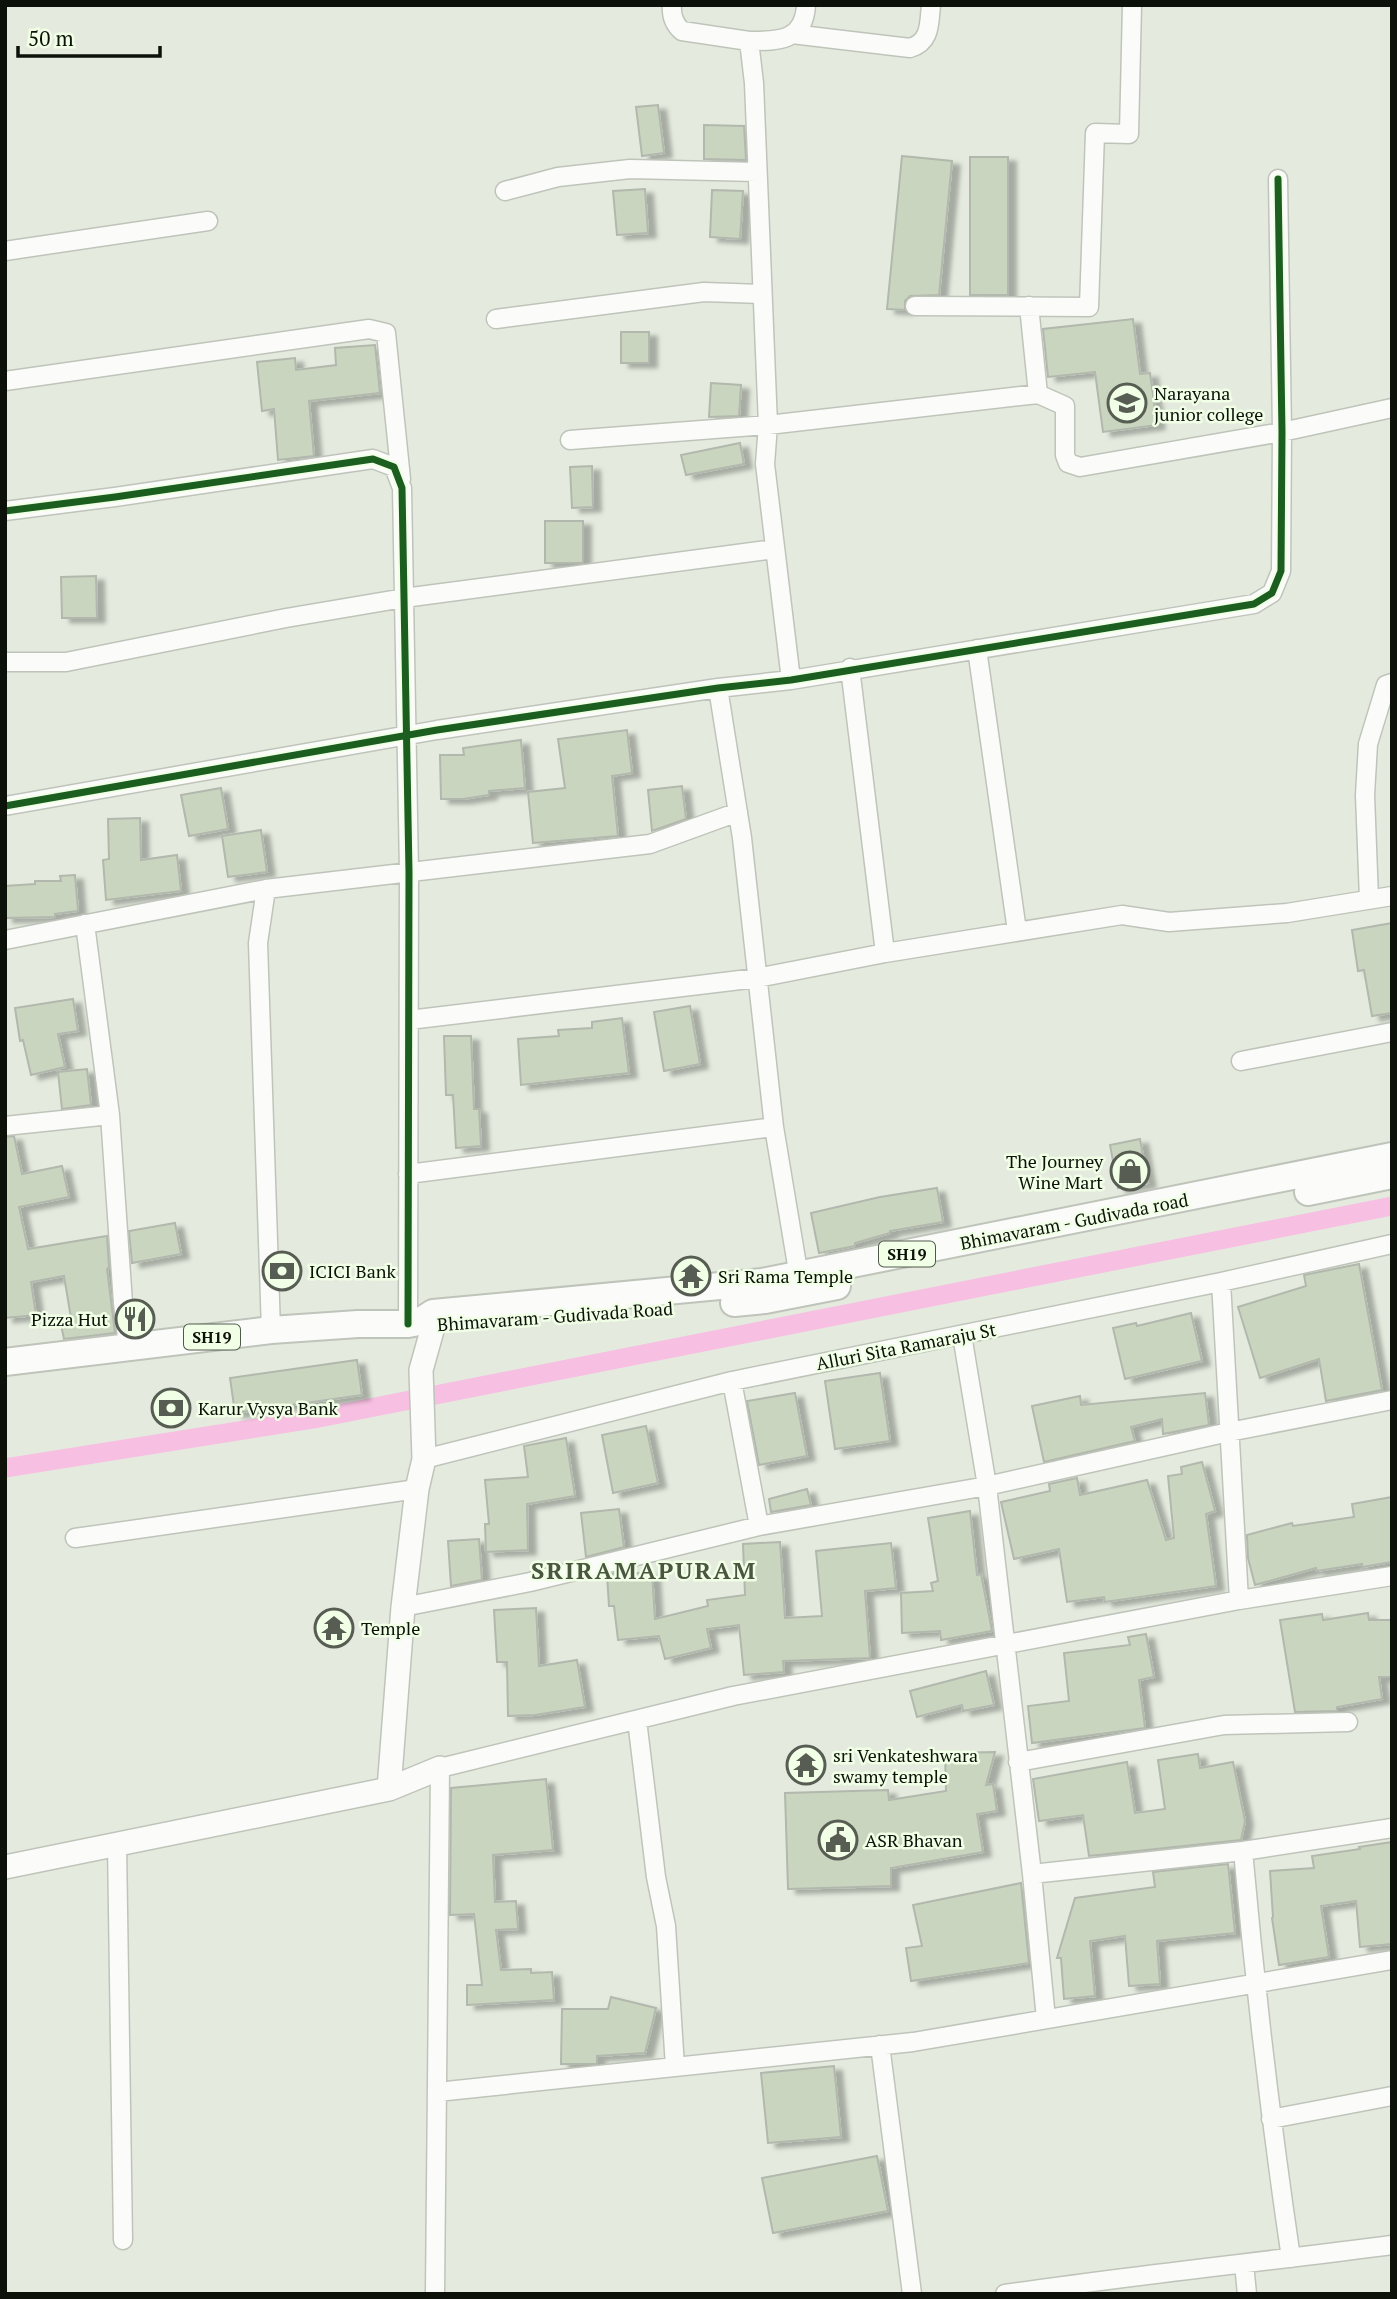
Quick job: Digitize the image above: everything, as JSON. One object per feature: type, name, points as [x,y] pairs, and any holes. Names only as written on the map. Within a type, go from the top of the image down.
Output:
[{"type":"main road","name":"Bhimavaram - Gudivada road","points":[[5,1362],[271,1330],[423,1321],[762,1282],[800,1284],[1317,1181],[1392,1156]]},
{"type":"main road","name":"SH19","points":[[1317,1181],[1392,1175]]},
{"type":"main road","points":[[371,1792],[403,1607],[417,1489],[424,1459],[421,1370],[423,1321]]},
{"type":"main road","points":[[5,1867],[371,1792],[440,1769]]},
{"type":"street","points":[[672,5],[671,13],[676,26],[682,31],[749,41],[782,40],[792,34],[799,29],[806,15],[806,5]]},
{"type":"street","points":[[792,34],[910,48],[919,45],[925,38],[929,29],[931,5]]},
{"type":"street","points":[[915,306],[1089,307],[1095,133],[1129,134],[1132,5]]},
{"type":"street","points":[[749,41],[754,83],[768,425],[765,464],[791,680]]},
{"type":"street","points":[[505,191],[558,177],[630,169],[757,172]]},
{"type":"street","points":[[5,806],[407,736],[718,688],[791,680],[850,668],[1254,604],[1272,593],[1281,571],[1278,179]]},
{"type":"street","points":[[5,251],[208,221]]},
{"type":"street","points":[[496,318],[704,292],[762,294]]},
{"type":"street","points":[[1030,306],[1038,394]]},
{"type":"street","points":[[5,381],[369,329],[386,333],[402,488],[409,872],[408,1174],[423,1321]]},
{"type":"street","points":[[570,440],[768,425],[1038,394],[1065,406],[1065,455],[1068,463],[1080,467],[1282,432],[1392,408]]},
{"type":"street","points":[[5,511],[373,459],[394,467],[402,488]]},
{"type":"street","points":[[5,662],[66,662],[286,618],[404,598],[775,549]]},
{"type":"street","points":[[978,649],[1017,931]]},
{"type":"street","points":[[850,668],[885,953]]},
{"type":"street","points":[[1369,900],[1364,795],[1368,744],[1386,685],[1392,683]]},
{"type":"street","points":[[718,688],[738,812],[774,1127],[800,1284]]},
{"type":"street","points":[[5,940],[266,889],[650,844],[738,812]]},
{"type":"street","points":[[266,889],[258,943],[271,1330]]},
{"type":"street","points":[[409,1020],[757,978],[885,953],[1122,915],[1169,922],[1287,913],[1392,895]]},
{"type":"street","points":[[85,924],[110,1115],[128,1346]]},
{"type":"street","points":[[1241,1061],[1392,1031]]},
{"type":"street","points":[[5,1126],[110,1115]]},
{"type":"street","points":[[408,1174],[774,1127]]},
{"type":"street","name":"Alluri Sita Ramaraju St","points":[[424,1459],[732,1381],[1221,1282],[1392,1244]]},
{"type":"street","points":[[1221,1282],[1239,1600]]},
{"type":"street","points":[[962,1335],[988,1486],[1046,2019]]},
{"type":"street","points":[[732,1381],[759,1526]]},
{"type":"street","points":[[403,1607],[530,1582],[759,1526],[988,1486],[1229,1432],[1392,1400]]},
{"type":"street","points":[[75,1538],[417,1489]]},
{"type":"street","points":[[435,2294],[440,1769],[733,1696],[1239,1600],[1392,1576]]},
{"type":"street","points":[[637,1720],[656,1877],[666,1926],[675,2067]]},
{"type":"street","points":[[1018,1762],[1224,1725],[1348,1722]]},
{"type":"street","points":[[1032,1874],[1243,1851],[1392,1828]]},
{"type":"street","points":[[117,1844],[123,2240]]},
{"type":"street","points":[[1243,1851],[1271,2119],[1291,2258]]},
{"type":"street","points":[[438,2092],[880,2045],[1392,1960]]},
{"type":"street","points":[[880,2045],[912,2294]]},
{"type":"street","points":[[1271,2119],[1392,2096]]},
{"type":"street","points":[[1005,2294],[1107,2278],[1392,2245]]},
{"type":"street","points":[[1244,2264],[1247,2294]]},
{"type":"building","points":[[658,105],[664,153],[642,156],[636,107]]},
{"type":"building","points":[[704,125],[744,126],[746,160],[704,159]]},
{"type":"building","points":[[902,156],[952,161],[939,295],[910,296],[905,301],[905,310],[887,309]]},
{"type":"building","points":[[970,157],[1008,157],[1008,295],[970,295]]},
{"type":"building","points":[[645,189],[648,233],[617,235],[613,191]]},
{"type":"building","points":[[712,190],[743,191],[740,239],[710,237]]},
{"type":"building","points":[[1133,319],[1140,374],[1150,373],[1157,425],[1103,432],[1095,372],[1048,377],[1043,329]]},
{"type":"building","points":[[621,332],[649,332],[649,363],[621,363]]},
{"type":"building","points":[[375,345],[380,393],[309,401],[314,456],[278,460],[274,409],[262,411],[257,362],[295,358],[296,370],[336,365],[335,348]]},
{"type":"building","points":[[711,383],[741,385],[739,416],[709,417]]},
{"type":"building","points":[[740,443],[744,464],[686,475],[681,455]]},
{"type":"building","points":[[592,466],[593,507],[572,508],[570,467]]},
{"type":"building","points":[[545,521],[583,521],[583,563],[545,563]]},
{"type":"building","points":[[96,576],[97,618],[62,618],[61,577]]},
{"type":"building","points":[[627,730],[632,773],[612,776],[618,836],[533,843],[528,792],[565,788],[558,739]]},
{"type":"building","points":[[521,740],[525,788],[489,791],[489,795],[463,799],[441,799],[440,755],[464,755],[463,748]]},
{"type":"building","points":[[682,786],[686,819],[652,831],[648,790]]},
{"type":"building","points":[[221,788],[228,829],[189,836],[181,795]]},
{"type":"building","points":[[140,818],[141,860],[177,855],[181,891],[106,900],[103,860],[109,859],[108,819]]},
{"type":"building","points":[[261,830],[267,872],[228,877],[222,836]]},
{"type":"building","points":[[75,875],[78,911],[55,914],[55,917],[5,918],[5,886],[35,884],[35,881],[61,881],[60,876]]},
{"type":"building","points":[[1392,923],[1392,1013],[1372,1016],[1364,970],[1358,971],[1352,930]]},
{"type":"building","points":[[73,999],[78,1031],[58,1034],[65,1067],[31,1075],[23,1040],[20,1041],[15,1008]]},
{"type":"building","points":[[690,1006],[700,1064],[664,1071],[654,1012]]},
{"type":"building","points":[[622,1018],[629,1073],[521,1085],[518,1039],[559,1036],[558,1030],[592,1028],[592,1022]]},
{"type":"building","points":[[444,1036],[471,1036],[474,1109],[479,1109],[481,1146],[456,1148],[453,1095],[446,1095]]},
{"type":"building","points":[[87,1069],[91,1105],[62,1109],[58,1072]]},
{"type":"building","points":[[14,1136],[22,1174],[62,1166],[69,1197],[19,1207],[28,1249],[107,1236],[107,1269],[115,1333],[64,1339],[60,1320],[71,1318],[64,1276],[31,1282],[36,1315],[5,1318],[5,1137]]},
{"type":"building","points":[[1140,1139],[1148,1183],[1118,1188],[1110,1145]]},
{"type":"building","points":[[937,1188],[943,1222],[890,1231],[855,1243],[855,1246],[819,1253],[811,1213],[880,1197]]},
{"type":"building","points":[[175,1223],[181,1254],[132,1263],[129,1231]]},
{"type":"building","points":[[1359,1264],[1382,1390],[1326,1401],[1319,1359],[1260,1378],[1238,1307],[1306,1286],[1304,1275]]},
{"type":"building","points":[[1191,1313],[1202,1361],[1125,1379],[1113,1328],[1136,1323],[1137,1326]]},
{"type":"building","points":[[357,1360],[362,1395],[235,1413],[230,1378]]},
{"type":"building","points":[[880,1373],[890,1441],[835,1449],[825,1381]]},
{"type":"building","points":[[795,1393],[807,1456],[759,1465],[747,1401]]},
{"type":"building","points":[[1205,1393],[1209,1425],[1163,1434],[1162,1419],[1131,1427],[1135,1441],[1044,1462],[1032,1406],[1080,1396],[1081,1405]]},
{"type":"building","points":[[646,1426],[658,1483],[613,1493],[602,1435]]},
{"type":"building","points":[[566,1438],[575,1496],[527,1504],[528,1550],[486,1552],[485,1524],[489,1524],[485,1480],[528,1477],[524,1446]]},
{"type":"building","points":[[1202,1462],[1215,1511],[1206,1514],[1216,1586],[1105,1602],[1104,1597],[1067,1602],[1059,1549],[1014,1559],[1001,1502],[1050,1491],[1049,1484],[1077,1478],[1080,1495],[1147,1480],[1166,1540],[1174,1538],[1168,1476],[1182,1474],[1181,1467]]},
{"type":"building","points":[[807,1489],[811,1505],[771,1512],[769,1499]]},
{"type":"building","points":[[1392,1497],[1392,1562],[1317,1571],[1316,1568],[1255,1585],[1248,1558],[1247,1535],[1292,1523],[1293,1526],[1354,1517],[1352,1504]]},
{"type":"building","points":[[619,1509],[624,1547],[586,1557],[581,1513]]},
{"type":"building","points":[[970,1511],[977,1575],[981,1574],[992,1631],[941,1640],[940,1631],[902,1633],[901,1593],[933,1591],[931,1583],[938,1581],[928,1518]]},
{"type":"building","points":[[479,1539],[482,1580],[451,1586],[448,1541]]},
{"type":"building","points":[[780,1542],[785,1618],[822,1616],[816,1551],[891,1543],[896,1588],[865,1591],[870,1658],[783,1661],[784,1672],[744,1675],[739,1625],[707,1629],[711,1648],[665,1659],[659,1636],[618,1640],[614,1606],[609,1606],[607,1575],[626,1570],[627,1574],[652,1572],[655,1619],[708,1606],[707,1600],[745,1595],[743,1544]]},
{"type":"building","points":[[536,1608],[539,1666],[577,1660],[585,1707],[535,1715],[508,1716],[507,1662],[497,1662],[494,1610]]},
{"type":"building","points":[[1368,1613],[1369,1620],[1392,1620],[1392,1677],[1379,1677],[1382,1699],[1337,1707],[1337,1711],[1295,1712],[1280,1620],[1322,1614],[1323,1620]]},
{"type":"building","points":[[1146,1634],[1154,1677],[1139,1680],[1145,1728],[1032,1743],[1028,1706],[1069,1701],[1064,1653],[1130,1645],[1128,1637]]},
{"type":"building","points":[[986,1671],[994,1705],[963,1711],[962,1705],[917,1717],[910,1691]]},
{"type":"building","points":[[995,1752],[986,1785],[993,1784],[997,1811],[977,1814],[983,1852],[891,1868],[891,1886],[788,1889],[785,1793],[888,1790],[889,1800],[946,1791],[945,1753]]},
{"type":"building","points":[[1198,1754],[1200,1768],[1233,1762],[1245,1821],[1241,1840],[1089,1856],[1083,1815],[1039,1821],[1033,1779],[1127,1762],[1135,1813],[1165,1809],[1158,1760]]},
{"type":"building","points":[[546,1779],[553,1850],[493,1855],[495,1902],[516,1901],[518,1929],[496,1930],[501,1970],[531,1969],[531,1973],[552,1972],[554,2000],[467,2005],[467,1985],[482,1985],[474,1914],[450,1915],[451,1788]]},
{"type":"building","points":[[1392,1842],[1392,1944],[1360,1947],[1356,1901],[1321,1906],[1329,1957],[1279,1965],[1272,1918],[1270,1871],[1314,1868],[1312,1856]]},
{"type":"building","points":[[1228,1864],[1235,1933],[1157,1941],[1160,1984],[1129,1986],[1125,1936],[1090,1941],[1095,1996],[1064,1999],[1061,1958],[1057,1958],[1075,1898],[1155,1887],[1153,1872]]},
{"type":"building","points":[[1021,1883],[1029,1963],[911,1981],[906,1948],[922,1946],[913,1905]]},
{"type":"building","points":[[611,1997],[656,2008],[645,2053],[597,2056],[597,2064],[561,2064],[562,2009],[608,2009]]},
{"type":"building","points":[[834,2066],[841,2137],[768,2143],[761,2073]]},
{"type":"building","points":[[877,2156],[888,2211],[773,2233],[762,2178]]},
{"type":"waterway","points":[[5,1468],[319,1418],[1392,1206]]},
{"type":"cycle path","points":[[5,806],[437,730],[718,688],[791,680],[1254,604],[1272,593],[1281,571],[1278,179]]},
{"type":"cycle path","points":[[5,511],[373,459],[394,467],[402,488],[409,872],[408,1324]]},
{"type":"place","name":"Narayana junior college","points":[[1127,403]]},
{"type":"place","name":"The Journey Wine Mart","points":[[1130,1171]]},
{"type":"place","name":"ICICI Bank","points":[[282,1271]]},
{"type":"place","name":"Sri Rama Temple","points":[[691,1276]]},
{"type":"place","name":"Pizza Hut","points":[[135,1319]]},
{"type":"place","name":"Karur Vysya Bank","points":[[171,1408]]},
{"type":"place","name":"Temple","points":[[334,1628]]},
{"type":"place","name":"sri Venkateshwara swamy temple","points":[[806,1765]]},
{"type":"place","name":"ASR Bhavan","points":[[838,1840]]},
{"type":"district","name":"SRIRAMAPURAM","points":[[644,1570]]}]
